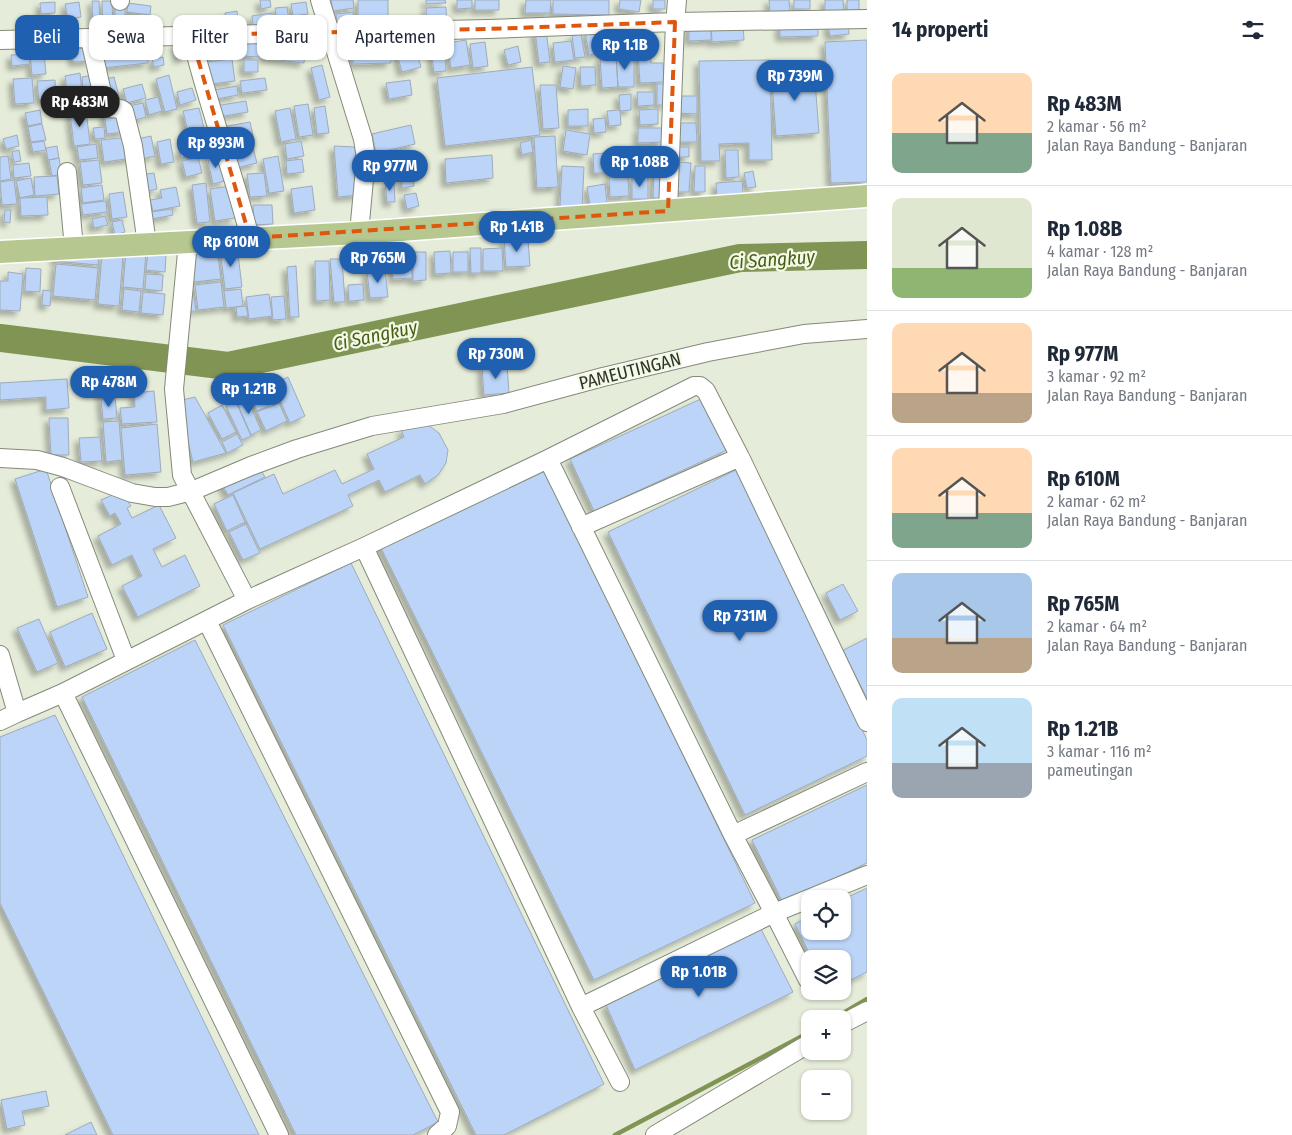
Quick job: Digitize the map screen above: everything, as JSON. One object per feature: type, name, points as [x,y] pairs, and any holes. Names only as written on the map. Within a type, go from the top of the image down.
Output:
[{"type":"main road","points":[[0,252],[359,233],[867,196]]},
{"type":"street","points":[[320,0],[363,139],[366,158],[359,233]]},
{"type":"street","points":[[675,22],[676,25],[677,0]]},
{"type":"street","points":[[247,34],[675,22],[867,19]]},
{"type":"street","points":[[668,211],[675,22]]},
{"type":"street","points":[[0,40],[89,39]]},
{"type":"street","points":[[95,60],[105,106],[124,111],[133,146],[147,244]]},
{"type":"street","points":[[197,60],[238,190],[250,238]]},
{"type":"street","points":[[68,172],[74,248]]},
{"type":"street","points":[[188,242],[174,389],[182,475],[247,600]]},
{"type":"street","name":"PAMEUTINGAN","points":[[0,458],[37,460],[62,467],[132,493],[145,496],[168,497],[192,491],[297,448],[372,426],[503,404],[603,377],[708,352],[804,334],[867,329]]},
{"type":"street","points":[[0,721],[63,693],[247,600],[364,547],[694,386],[700,386],[706,391],[740,457],[867,722]]},
{"type":"street","points":[[581,527],[740,457]]},
{"type":"street","points":[[548,458],[733,835],[801,966]]},
{"type":"street","points":[[60,487],[126,660]]},
{"type":"street","points":[[364,547],[581,1007],[620,1082]]},
{"type":"street","points":[[207,621],[450,1112],[447,1126],[437,1135]]},
{"type":"street","points":[[0,655],[17,713]]},
{"type":"street","points":[[63,693],[279,1135]]},
{"type":"street","points":[[733,835],[867,772]]},
{"type":"street","points":[[581,1007],[774,913],[867,875]]},
{"type":"street","points":[[851,1019],[867,1011]]},
{"type":"street","points":[[655,1135],[801,1048]]},
{"type":"highlighted area","points":[[675,22],[668,211],[250,238],[191,35],[488,29]]},
{"type":"building","points":[[260,0],[270,0],[271,7],[261,9]]},
{"type":"building","points":[[331,0],[353,0],[354,8],[333,11]]},
{"type":"building","points":[[358,0],[388,0],[388,15],[358,15]]},
{"type":"building","points":[[426,0],[445,0],[446,3],[426,4]]},
{"type":"building","points":[[457,0],[472,0],[472,8],[457,9]]},
{"type":"building","points":[[475,0],[499,0],[499,10],[475,10]]},
{"type":"building","points":[[526,0],[551,0],[550,13],[525,13]]},
{"type":"building","points":[[553,0],[609,0],[609,15],[553,14]]},
{"type":"building","points":[[620,0],[641,0],[639,12],[619,9]]},
{"type":"building","points":[[653,0],[665,0],[665,9],[653,9]]},
{"type":"building","points":[[769,0],[789,0],[790,12],[770,14]]},
{"type":"building","points":[[794,0],[810,0],[810,9],[794,9]]},
{"type":"building","points":[[825,0],[843,0],[844,12],[825,13]]},
{"type":"building","points":[[847,0],[859,0],[859,12],[847,12]]},
{"type":"building","points":[[92,1],[99,1],[100,15],[93,15]]},
{"type":"building","points":[[102,1],[112,1],[113,15],[103,15]]},
{"type":"building","points":[[55,2],[55,13],[41,14],[40,3]]},
{"type":"building","points":[[79,2],[81,17],[79,17],[79,15],[67,15],[65,4]]},
{"type":"building","points":[[306,2],[308,14],[293,15],[291,4]]},
{"type":"building","points":[[115,3],[125,3],[125,15],[115,15]]},
{"type":"building","points":[[128,3],[151,6],[150,15],[127,12]]},
{"type":"building","points":[[287,7],[288,15],[276,15],[275,8]]},
{"type":"building","points":[[446,7],[446,15],[426,15],[426,8]]},
{"type":"building","points":[[237,11],[238,15],[225,15],[225,13]]},
{"type":"building","points":[[353,12],[354,15],[337,15],[337,26],[336,14]]},
{"type":"building","points":[[257,15],[257,31],[254,31],[252,16]]},
{"type":"building","points":[[848,22],[849,34],[830,36],[828,24]]},
{"type":"building","points":[[743,23],[744,40],[712,42],[711,25]]},
{"type":"building","points":[[818,23],[818,36],[780,37],[780,24]]},
{"type":"building","points":[[689,25],[711,25],[711,40],[689,41]]},
{"type":"building","points":[[546,30],[550,62],[539,63],[535,31]]},
{"type":"building","points":[[595,30],[599,53],[589,55],[585,32]]},
{"type":"building","points":[[581,34],[585,57],[575,58],[572,35]]},
{"type":"building","points":[[247,36],[257,37],[257,57],[247,56]]},
{"type":"building","points":[[466,40],[470,65],[451,68],[450,60],[454,60],[454,42]]},
{"type":"building","points":[[867,40],[867,182],[831,183],[825,42]]},
{"type":"building","points":[[571,41],[574,60],[555,62],[553,43]]},
{"type":"building","points":[[485,42],[488,66],[473,68],[470,44]]},
{"type":"building","points":[[518,46],[521,62],[508,65],[504,50]]},
{"type":"building","points":[[89,48],[90,61],[73,62],[73,60],[79,60],[79,49]]},
{"type":"building","points":[[650,50],[651,63],[663,63],[664,82],[640,83],[638,51]]},
{"type":"building","points":[[11,55],[15,55],[15,60],[30,60],[30,64],[12,66]]},
{"type":"building","points":[[616,56],[618,87],[602,88],[600,57]]},
{"type":"building","points":[[616,56],[634,56],[634,87],[618,87]]},
{"type":"building","points":[[163,57],[164,65],[154,67],[152,60],[163,60]]},
{"type":"building","points":[[31,60],[45,60],[46,74],[32,75]]},
{"type":"building","points":[[100,60],[148,60],[148,63],[101,68]]},
{"type":"building","points":[[232,60],[235,81],[211,84],[207,62]]},
{"type":"building","points":[[244,60],[258,60],[258,72],[244,72]]},
{"type":"building","points":[[279,60],[304,60],[304,63]]},
{"type":"building","points":[[353,60],[391,60],[391,63],[353,64]]},
{"type":"building","points":[[399,60],[419,60],[421,67],[402,72]]},
{"type":"building","points":[[432,60],[445,60],[446,71],[434,72]]},
{"type":"building","points":[[770,60],[772,160],[749,160],[749,143],[719,144],[720,161],[701,161],[699,61]]},
{"type":"building","points":[[322,65],[330,97],[319,100],[311,68]]},
{"type":"building","points":[[563,66],[576,68],[573,89],[560,87]]},
{"type":"building","points":[[532,67],[540,135],[445,146],[437,78]]},
{"type":"building","points":[[580,67],[595,67],[596,85],[581,86]]},
{"type":"building","points":[[814,67],[819,133],[776,136],[771,70]]},
{"type":"building","points":[[80,73],[84,110],[70,111],[65,76]]},
{"type":"building","points":[[94,75],[95,88],[83,90],[82,77]]},
{"type":"building","points":[[169,75],[177,109],[165,112],[156,79]]},
{"type":"building","points":[[114,77],[120,100],[106,103],[101,80]]},
{"type":"building","points":[[32,78],[34,103],[15,104],[13,79]]},
{"type":"building","points":[[265,78],[267,90],[242,93],[240,81]]},
{"type":"building","points":[[55,80],[56,99],[39,100],[37,81]]},
{"type":"building","points":[[410,80],[412,95],[389,99],[386,83]]},
{"type":"building","points":[[142,84],[146,98],[127,103],[123,89]]},
{"type":"building","points":[[657,84],[666,84],[666,105],[657,105]]},
{"type":"building","points":[[540,85],[556,85],[559,128],[543,129]]},
{"type":"building","points":[[237,86],[238,95],[211,100],[209,91]]},
{"type":"building","points":[[192,88],[196,100],[180,105],[177,92]]},
{"type":"building","points":[[99,89],[102,109],[89,111],[87,91]]},
{"type":"building","points":[[637,92],[654,92],[654,105],[638,106]]},
{"type":"building","points":[[631,94],[631,110],[620,111],[619,95]]},
{"type":"building","points":[[677,96],[697,96],[697,114],[677,113]]},
{"type":"building","points":[[158,97],[162,111],[149,115],[145,100]]},
{"type":"building","points":[[246,101],[248,112],[218,117],[215,106]]},
{"type":"building","points":[[143,103],[146,117],[132,121],[128,106]]},
{"type":"building","points":[[308,104],[313,135],[299,137],[294,106]]},
{"type":"building","points":[[325,106],[329,133],[317,134],[314,108]]},
{"type":"building","points":[[199,108],[205,132],[189,136],[183,111]]},
{"type":"building","points":[[290,108],[296,139],[281,142],[275,111]]},
{"type":"building","points":[[122,109],[125,132],[107,134],[104,112]]},
{"type":"building","points":[[588,109],[588,126],[568,126],[568,110]]},
{"type":"building","points":[[658,109],[658,124],[640,125],[639,110]]},
{"type":"building","points":[[40,110],[42,123],[28,126],[25,113]]},
{"type":"building","points":[[86,110],[90,144],[74,146],[70,112]]},
{"type":"building","points":[[620,110],[621,125],[609,126],[607,111]]},
{"type":"building","points":[[605,118],[606,132],[594,133],[593,119]]},
{"type":"building","points":[[250,122],[254,140],[225,145],[222,127]]},
{"type":"building","points":[[675,123],[696,123],[697,142],[676,142]]},
{"type":"building","points":[[42,124],[46,140],[31,142],[28,127]]},
{"type":"building","points":[[411,125],[415,144],[376,153],[372,134]]},
{"type":"building","points":[[104,127],[105,138],[95,139],[93,128]]},
{"type":"building","points":[[638,128],[663,128],[663,142],[638,143]]},
{"type":"building","points":[[566,130],[590,134],[587,155],[563,151]]},
{"type":"building","points":[[210,133],[214,149],[181,158],[179,150],[189,147],[187,140]]},
{"type":"building","points":[[17,135],[19,146],[6,149],[3,139]]},
{"type":"building","points":[[151,136],[155,156],[137,160],[133,140]]},
{"type":"building","points":[[555,136],[558,187],[537,188],[534,137]]},
{"type":"building","points":[[130,137],[133,158],[104,162],[101,140]]},
{"type":"building","points":[[170,139],[174,162],[161,164],[157,142]]},
{"type":"building","points":[[531,140],[533,152],[522,155],[520,143]]},
{"type":"building","points":[[44,141],[46,150],[33,152],[31,143]]},
{"type":"building","points":[[301,141],[304,156],[287,159],[285,144]]},
{"type":"building","points":[[96,144],[98,158],[79,160],[77,147]]},
{"type":"building","points":[[252,144],[257,163],[236,168],[231,149]]},
{"type":"building","points":[[57,146],[59,158],[48,160],[46,148]]},
{"type":"building","points":[[334,146],[355,147],[359,195],[338,197]]},
{"type":"building","points":[[674,147],[689,147],[689,157],[674,157]]},
{"type":"building","points":[[19,150],[21,161],[14,162],[12,152]]},
{"type":"building","points":[[725,150],[738,150],[739,177],[726,178]]},
{"type":"building","points":[[605,153],[606,173],[594,173],[593,154]]},
{"type":"building","points":[[219,154],[225,181],[213,184],[207,156]]},
{"type":"building","points":[[634,154],[651,154],[651,170],[634,170]]},
{"type":"building","points":[[492,155],[493,178],[446,183],[445,159]]},
{"type":"building","points":[[8,156],[11,179],[0,181],[0,157]]},
{"type":"building","points":[[278,156],[284,191],[269,193],[263,159]]},
{"type":"building","points":[[198,157],[202,173],[186,177],[182,161]]},
{"type":"building","points":[[609,157],[622,157],[622,174],[609,174]]},
{"type":"building","points":[[59,158],[62,174],[52,176],[49,160]]},
{"type":"building","points":[[302,159],[304,172],[287,174],[286,161]]},
{"type":"building","points":[[99,160],[102,183],[83,185],[80,162]]},
{"type":"building","points":[[677,162],[691,163],[689,192],[676,192]]},
{"type":"building","points":[[29,163],[31,176],[14,178],[13,165]]},
{"type":"building","points":[[562,166],[584,167],[582,209],[560,207]]},
{"type":"building","points":[[695,166],[705,166],[705,192],[694,192]]},
{"type":"building","points":[[753,171],[756,187],[747,188],[744,173]]},
{"type":"building","points":[[154,173],[157,189],[149,191],[146,174]]},
{"type":"building","points":[[264,173],[267,196],[250,197],[247,174]]},
{"type":"building","points":[[654,173],[667,174],[666,198],[653,198]]},
{"type":"building","points":[[57,176],[59,194],[35,196],[34,177]]},
{"type":"building","points":[[632,176],[648,176],[648,199],[632,199]]},
{"type":"building","points":[[413,177],[414,186],[402,188],[401,178]]},
{"type":"building","points":[[609,177],[628,177],[629,196],[610,197]]},
{"type":"building","points":[[31,178],[34,195],[20,198],[16,181]]},
{"type":"building","points":[[14,180],[17,204],[2,205],[0,182]]},
{"type":"building","points":[[394,181],[395,202],[387,202],[385,182]]},
{"type":"building","points":[[742,181],[743,195],[717,197],[716,183]]},
{"type":"building","points":[[206,183],[210,222],[197,223],[192,185]]},
{"type":"building","points":[[605,184],[607,203],[590,205],[587,187]]},
{"type":"building","points":[[102,185],[104,200],[83,203],[81,188]]},
{"type":"building","points":[[230,186],[235,218],[215,221],[210,189]]},
{"type":"building","points":[[312,186],[315,210],[294,213],[291,189]]},
{"type":"building","points":[[176,187],[180,206],[153,211],[150,200],[162,198],[160,190]]},
{"type":"building","points":[[123,192],[127,217],[112,219],[109,194]]},
{"type":"building","points":[[416,193],[419,206],[407,209],[404,195]]},
{"type":"building","points":[[47,197],[48,215],[21,216],[20,198]]},
{"type":"building","points":[[106,201],[107,212],[83,215],[81,204]]},
{"type":"building","points":[[253,205],[272,205],[273,224],[254,225]]},
{"type":"building","points":[[172,209],[173,215],[152,219],[151,212]]},
{"type":"building","points":[[5,210],[11,210],[10,223],[4,222]]},
{"type":"building","points":[[105,216],[108,225],[94,228],[92,219]]},
{"type":"building","points":[[122,220],[125,232],[115,235],[112,222]]},
{"type":"building","points":[[528,239],[530,266],[506,267],[504,240]]},
{"type":"building","points":[[237,246],[242,287],[225,289],[220,249]]},
{"type":"building","points":[[470,248],[481,248],[481,273],[471,273]]},
{"type":"building","points":[[502,248],[503,271],[483,271],[483,249]]},
{"type":"building","points":[[217,249],[221,279],[194,282],[190,253]]},
{"type":"building","points":[[411,250],[412,278],[393,279],[392,251]]},
{"type":"building","points":[[126,251],[146,253],[143,289],[123,287]]},
{"type":"building","points":[[450,251],[451,273],[435,274],[434,252]]},
{"type":"building","points":[[99,252],[98,265],[55,261],[55,253]]},
{"type":"building","points":[[148,252],[166,254],[165,272],[146,270]]},
{"type":"building","points":[[413,252],[426,252],[426,280],[413,281]]},
{"type":"building","points":[[453,252],[468,252],[468,272],[453,272]]},
{"type":"building","points":[[102,254],[123,256],[119,306],[98,304]]},
{"type":"building","points":[[330,259],[342,259],[345,302],[334,302]]},
{"type":"building","points":[[315,261],[329,261],[330,300],[316,301]]},
{"type":"building","points":[[56,264],[98,268],[95,300],[53,296]]},
{"type":"building","points":[[296,266],[299,317],[290,317],[287,267]]},
{"type":"building","points":[[26,268],[41,269],[40,292],[25,291]]},
{"type":"building","points":[[385,269],[388,297],[370,298],[367,271]]},
{"type":"building","points":[[8,272],[23,274],[20,311],[0,310],[0,281],[8,281]]},
{"type":"building","points":[[146,274],[163,275],[162,291],[145,289]]},
{"type":"building","points":[[221,282],[224,307],[198,310],[195,285]]},
{"type":"building","points":[[363,284],[364,300],[349,301],[348,285]]},
{"type":"building","points":[[124,289],[141,291],[139,312],[122,310]]},
{"type":"building","points":[[241,289],[243,306],[226,308],[224,291]]},
{"type":"building","points":[[43,290],[51,291],[50,306],[42,305]]},
{"type":"building","points":[[143,292],[165,294],[163,315],[141,313]]},
{"type":"building","points":[[269,294],[272,316],[249,319],[246,297]]},
{"type":"building","points":[[284,296],[286,319],[273,320],[271,297]]},
{"type":"building","points":[[194,297],[196,311],[184,312],[184,299]]},
{"type":"building","points":[[246,306],[248,316],[237,317],[236,307]]},
{"type":"building","points":[[507,364],[509,393],[484,395],[482,366]]},
{"type":"building","points":[[288,377],[305,416],[290,423],[273,384]]},
{"type":"building","points":[[67,379],[69,408],[46,410],[46,397],[0,400],[0,383]]},
{"type":"building","points":[[114,381],[115,395],[100,396],[99,382]]},
{"type":"building","points":[[264,390],[270,405],[257,411],[250,396]]},
{"type":"building","points":[[154,391],[157,422],[122,424],[120,408],[135,407],[134,393]]},
{"type":"building","points":[[246,396],[261,430],[251,435],[236,400]]},
{"type":"building","points":[[115,397],[117,418],[103,419],[101,398]]},
{"type":"building","points":[[195,397],[226,453],[193,462],[178,401]]},
{"type":"building","points":[[703,398],[727,450],[594,511],[570,459]]},
{"type":"building","points":[[236,402],[251,436],[242,440],[226,406]]},
{"type":"building","points":[[279,403],[287,421],[266,431],[257,412]]},
{"type":"building","points":[[222,405],[236,432],[222,439],[208,413]]},
{"type":"building","points":[[49,418],[68,418],[69,455],[51,455]]},
{"type":"building","points":[[119,421],[122,460],[106,462],[103,422]]},
{"type":"building","points":[[157,424],[161,472],[125,475],[121,428]]},
{"type":"building","points":[[427,424],[439,433],[448,450],[446,463],[438,475],[425,484],[420,475],[385,492],[379,480],[348,495],[353,506],[260,549],[233,493],[274,474],[283,494],[335,470],[342,484],[374,469],[367,454],[404,437],[401,430]]},
{"type":"building","points":[[237,434],[243,445],[227,453],[222,442]]},
{"type":"building","points":[[100,437],[102,461],[81,462],[79,438]]},
{"type":"building","points":[[258,465],[265,477],[228,495],[220,481]]},
{"type":"building","points":[[542,465],[755,903],[594,980],[379,544]]},
{"type":"building","points":[[46,469],[88,597],[57,607],[15,479]]},
{"type":"building","points":[[736,470],[867,740],[867,756],[745,815],[608,532]]},
{"type":"building","points":[[122,491],[131,506],[127,508],[132,518],[159,505],[176,538],[153,549],[162,567],[185,555],[200,586],[138,617],[122,586],[142,576],[132,555],[112,565],[98,536],[121,524],[115,513],[110,516],[101,500]]},
{"type":"building","points":[[233,495],[245,522],[227,531],[214,504]]},
{"type":"building","points":[[246,524],[260,553],[243,560],[229,532]]},
{"type":"building","points":[[351,563],[604,1084],[504,1135],[476,1135],[223,625]]},
{"type":"building","points":[[843,584],[858,611],[840,620],[826,593]]},
{"type":"building","points":[[92,613],[107,649],[65,667],[50,632]]},
{"type":"building","points":[[39,619],[58,663],[37,672],[17,628]]},
{"type":"building","points":[[867,638],[867,698],[842,651]]},
{"type":"building","points":[[195,640],[438,1122],[413,1135],[296,1135],[82,697]]},
{"type":"building","points":[[55,715],[259,1135],[113,1135],[0,903],[0,737]]},
{"type":"building","points":[[867,785],[867,863],[810,890],[801,890],[801,894],[783,903],[752,840]]},
{"type":"building","points":[[867,888],[867,972],[851,980],[851,950],[808,950],[803,940],[851,940],[851,896]]},
{"type":"building","points":[[801,921],[801,936],[795,924]]},
{"type":"building","points":[[759,925],[793,992],[635,1070],[606,1005]]},
{"type":"building","points":[[46,1091],[49,1106],[22,1111],[25,1125],[7,1129],[1,1100]]},
{"type":"building","points":[[91,1122],[97,1135],[65,1135]]},
{"type":"waterway","name":"Ci Sangkuy","points":[[0,338],[228,366],[740,258],[867,255]]},
{"type":"waterway","points":[[848,1010],[867,999]]},
{"type":"waterway","points":[[615,1135],[801,1037]]}]
